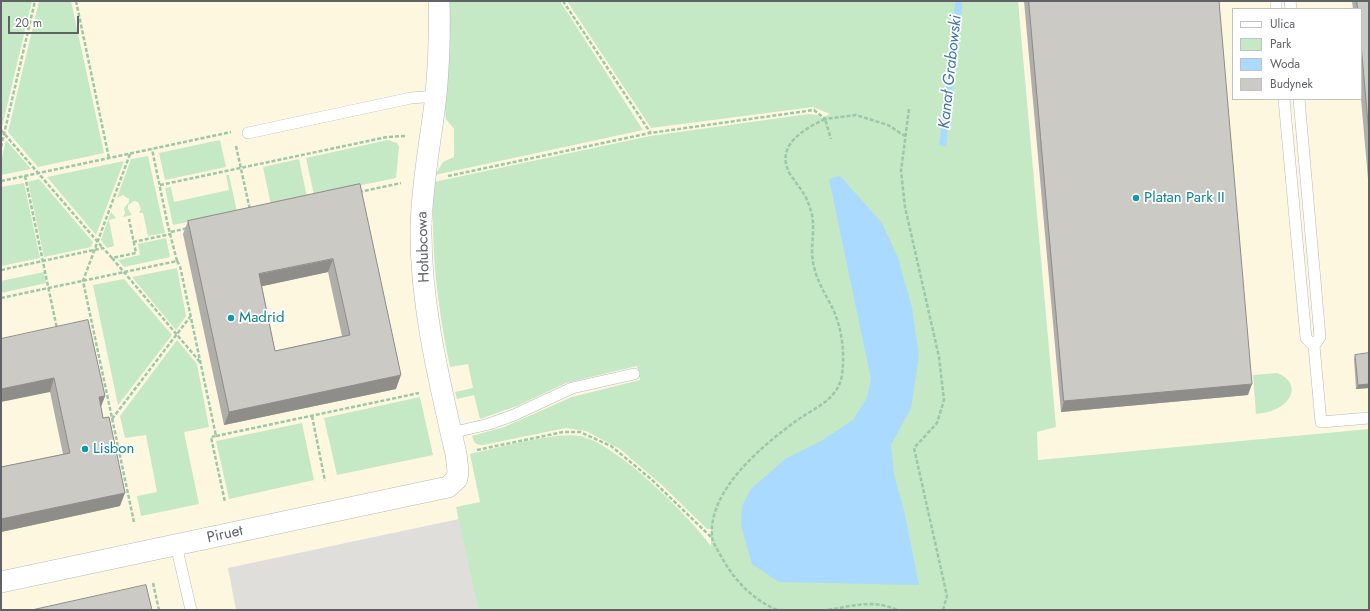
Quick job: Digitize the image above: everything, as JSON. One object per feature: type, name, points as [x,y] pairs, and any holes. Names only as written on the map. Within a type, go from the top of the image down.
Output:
[{"type":"street","name":"Hołubcowa","points":[[439,1],[440,43],[436,96],[423,180],[421,228],[423,273],[430,326],[456,454],[458,471],[457,479],[448,487]]},
{"type":"street","name":"Piruet","points":[[1,582],[448,487]]},
{"type":"lane","points":[[248,133],[411,98],[436,96]]},
{"type":"lane","points":[[1284,100],[1306,338],[1314,346]]},
{"type":"lane","points":[[1299,100],[1320,337],[1314,346],[1321,422],[1369,418]]},
{"type":"lane","points":[[451,433],[489,424],[514,415],[572,388],[634,374]]},
{"type":"lane","points":[[176,545],[191,610]]},
{"type":"path","points":[[1,147],[35,1]]},
{"type":"path","points":[[76,1],[109,158]]},
{"type":"path","points":[[563,1],[650,133]]},
{"type":"path","points":[[909,109],[901,171],[905,207],[939,357],[944,400],[937,423],[914,448],[947,596],[943,610]]},
{"type":"path","points":[[442,177],[650,133],[814,110],[825,119],[831,140]]},
{"type":"path","points":[[712,538],[714,516],[718,503],[736,476],[756,454],[796,421],[826,402],[836,390],[841,379],[843,350],[839,328],[833,308],[816,275],[812,260],[812,212],[802,189],[790,174],[786,164],[786,152],[792,139],[801,132],[825,119],[856,115],[888,125],[905,137]]},
{"type":"path","points":[[1,130],[200,362]]},
{"type":"path","points":[[1,181],[233,132],[251,214]]},
{"type":"path","points":[[234,136],[248,133]]},
{"type":"path","points":[[160,185],[388,136],[405,136]]},
{"type":"path","points":[[152,149],[168,226],[191,316],[216,436]]},
{"type":"path","points":[[130,154],[83,281],[134,522]]},
{"type":"path","points":[[25,176],[58,332]]},
{"type":"path","points":[[352,193],[403,182]]},
{"type":"path","points":[[112,258],[136,253],[129,219]]},
{"type":"path","points":[[133,242],[193,227]]},
{"type":"path","points":[[1,270],[103,248]]},
{"type":"path","points":[[1,298],[177,261]]},
{"type":"path","points":[[112,419],[191,316]]},
{"type":"path","points":[[225,502],[211,437],[423,392]]},
{"type":"path","points":[[312,416],[325,481]]},
{"type":"path","points":[[456,454],[563,432],[580,432],[611,446],[651,479],[712,538],[730,573],[744,588],[777,610]]},
{"type":"path","points":[[153,583],[159,610]]},
{"type":"path","points":[[828,610],[859,604],[878,603],[897,610]]},
{"type":"shaded area","points":[[1,1],[1369,1],[1369,439],[977,477],[478,610],[459,519],[228,568],[236,610],[1,610]]},
{"type":"shaded area","points":[[459,519],[478,610],[236,610],[228,568]]},
{"type":"green space","points":[[1,1],[32,1],[2,127],[1,126]]},
{"type":"green space","points":[[39,1],[71,1],[104,153],[38,167],[8,132]]},
{"type":"green space","points":[[450,1],[560,1],[643,130],[435,175],[443,162],[454,157],[454,129],[446,119],[445,108],[449,60]]},
{"type":"green space","points":[[567,1],[1018,1],[1056,427],[1037,432],[1038,460],[1369,429],[1369,610],[478,610],[456,507],[480,502],[470,454],[541,438],[569,435],[580,436],[595,441],[612,452],[651,482],[687,517],[711,546],[711,529],[707,529],[664,487],[620,449],[586,431],[566,428],[483,445],[479,445],[475,442],[472,436],[504,427],[572,397],[640,380],[637,366],[566,383],[517,406],[480,419],[474,395],[457,399],[455,392],[473,388],[468,364],[450,367],[445,344],[438,298],[434,252],[434,182],[650,136],[809,114],[817,115],[821,118],[830,114],[813,107],[651,128]]},
{"type":"green space","points":[[6,140],[31,169],[1,175],[1,162]]},
{"type":"green space","points":[[220,140],[226,167],[165,180],[159,153]]},
{"type":"green space","points":[[388,140],[397,143],[399,147],[396,178],[314,195],[306,158]]},
{"type":"green space","points":[[148,156],[165,233],[148,236],[143,213],[139,213],[141,209],[138,202],[134,201],[128,205],[128,209],[132,215],[123,217],[125,213],[124,208],[129,202],[129,199],[123,195],[117,198],[131,159]]},
{"type":"green space","points":[[299,159],[307,197],[271,205],[263,167]]},
{"type":"green space","points":[[124,161],[96,235],[47,177]]},
{"type":"green space","points":[[226,175],[229,175],[237,212],[173,225],[165,188],[171,187],[174,202],[229,190]]},
{"type":"green space","points":[[39,179],[93,242],[91,247],[44,257],[28,182]]},
{"type":"green space","points":[[24,183],[40,258],[1,266],[1,187]]},
{"type":"green space","points":[[111,212],[116,218],[109,220],[114,246],[107,248],[101,240]]},
{"type":"green space","points":[[166,238],[170,257],[124,267],[118,260],[140,255],[138,244]]},
{"type":"green space","points":[[177,268],[186,316],[176,330],[132,277]]},
{"type":"green space","points":[[44,272],[46,283],[1,293],[1,281]]},
{"type":"green space","points":[[124,279],[172,335],[118,405],[93,285]]},
{"type":"green space","points":[[177,340],[197,364],[209,427],[184,432],[199,504],[141,516],[137,496],[157,492],[146,435],[125,438],[120,416]]},
{"type":"green space","points":[[1277,373],[1284,376],[1291,385],[1291,395],[1284,404],[1278,408],[1256,414],[1253,375]]},
{"type":"green space","points":[[420,397],[433,455],[337,475],[324,418]]},
{"type":"green space","points":[[302,423],[314,480],[229,499],[216,441]]},
{"type":"water","points":[[840,176],[882,223],[898,258],[912,308],[919,356],[911,408],[891,445],[894,475],[904,510],[919,585],[779,582],[752,564],[741,525],[742,506],[751,489],[785,459],[821,441],[853,420],[867,398],[871,379],[829,179]]},
{"type":"building","name":"Platan Park II","points":[[1029,1],[1219,1],[1252,384],[1064,401]]},
{"type":"building","points":[[1357,1],[1369,1],[1369,134],[1362,55],[1362,8],[1358,8]]},
{"type":"building","name":"Madrid","points":[[360,184],[401,375],[229,412],[188,221]],"holes":[[[333,259],[350,335],[275,351],[259,274]]]},
{"type":"building","name":"Lisbon","points":[[88,320],[105,396],[99,397],[103,418],[109,417],[125,493],[1,519],[1,467],[70,453],[54,378],[1,389],[1,339]]},
{"type":"building","points":[[1369,353],[1369,384],[1358,385],[1355,355]]},
{"type":"building","points":[[146,585],[152,610],[32,610]]},
{"type":"waterway","name":"Kanał Grabowski","points":[[943,143],[959,1]]},
{"type":"place","name":"Platan Park II","points":[[1136,198]]},
{"type":"place","name":"Madrid","points":[[231,318]]},
{"type":"place","name":"Lisbon","points":[[85,449]]}]
